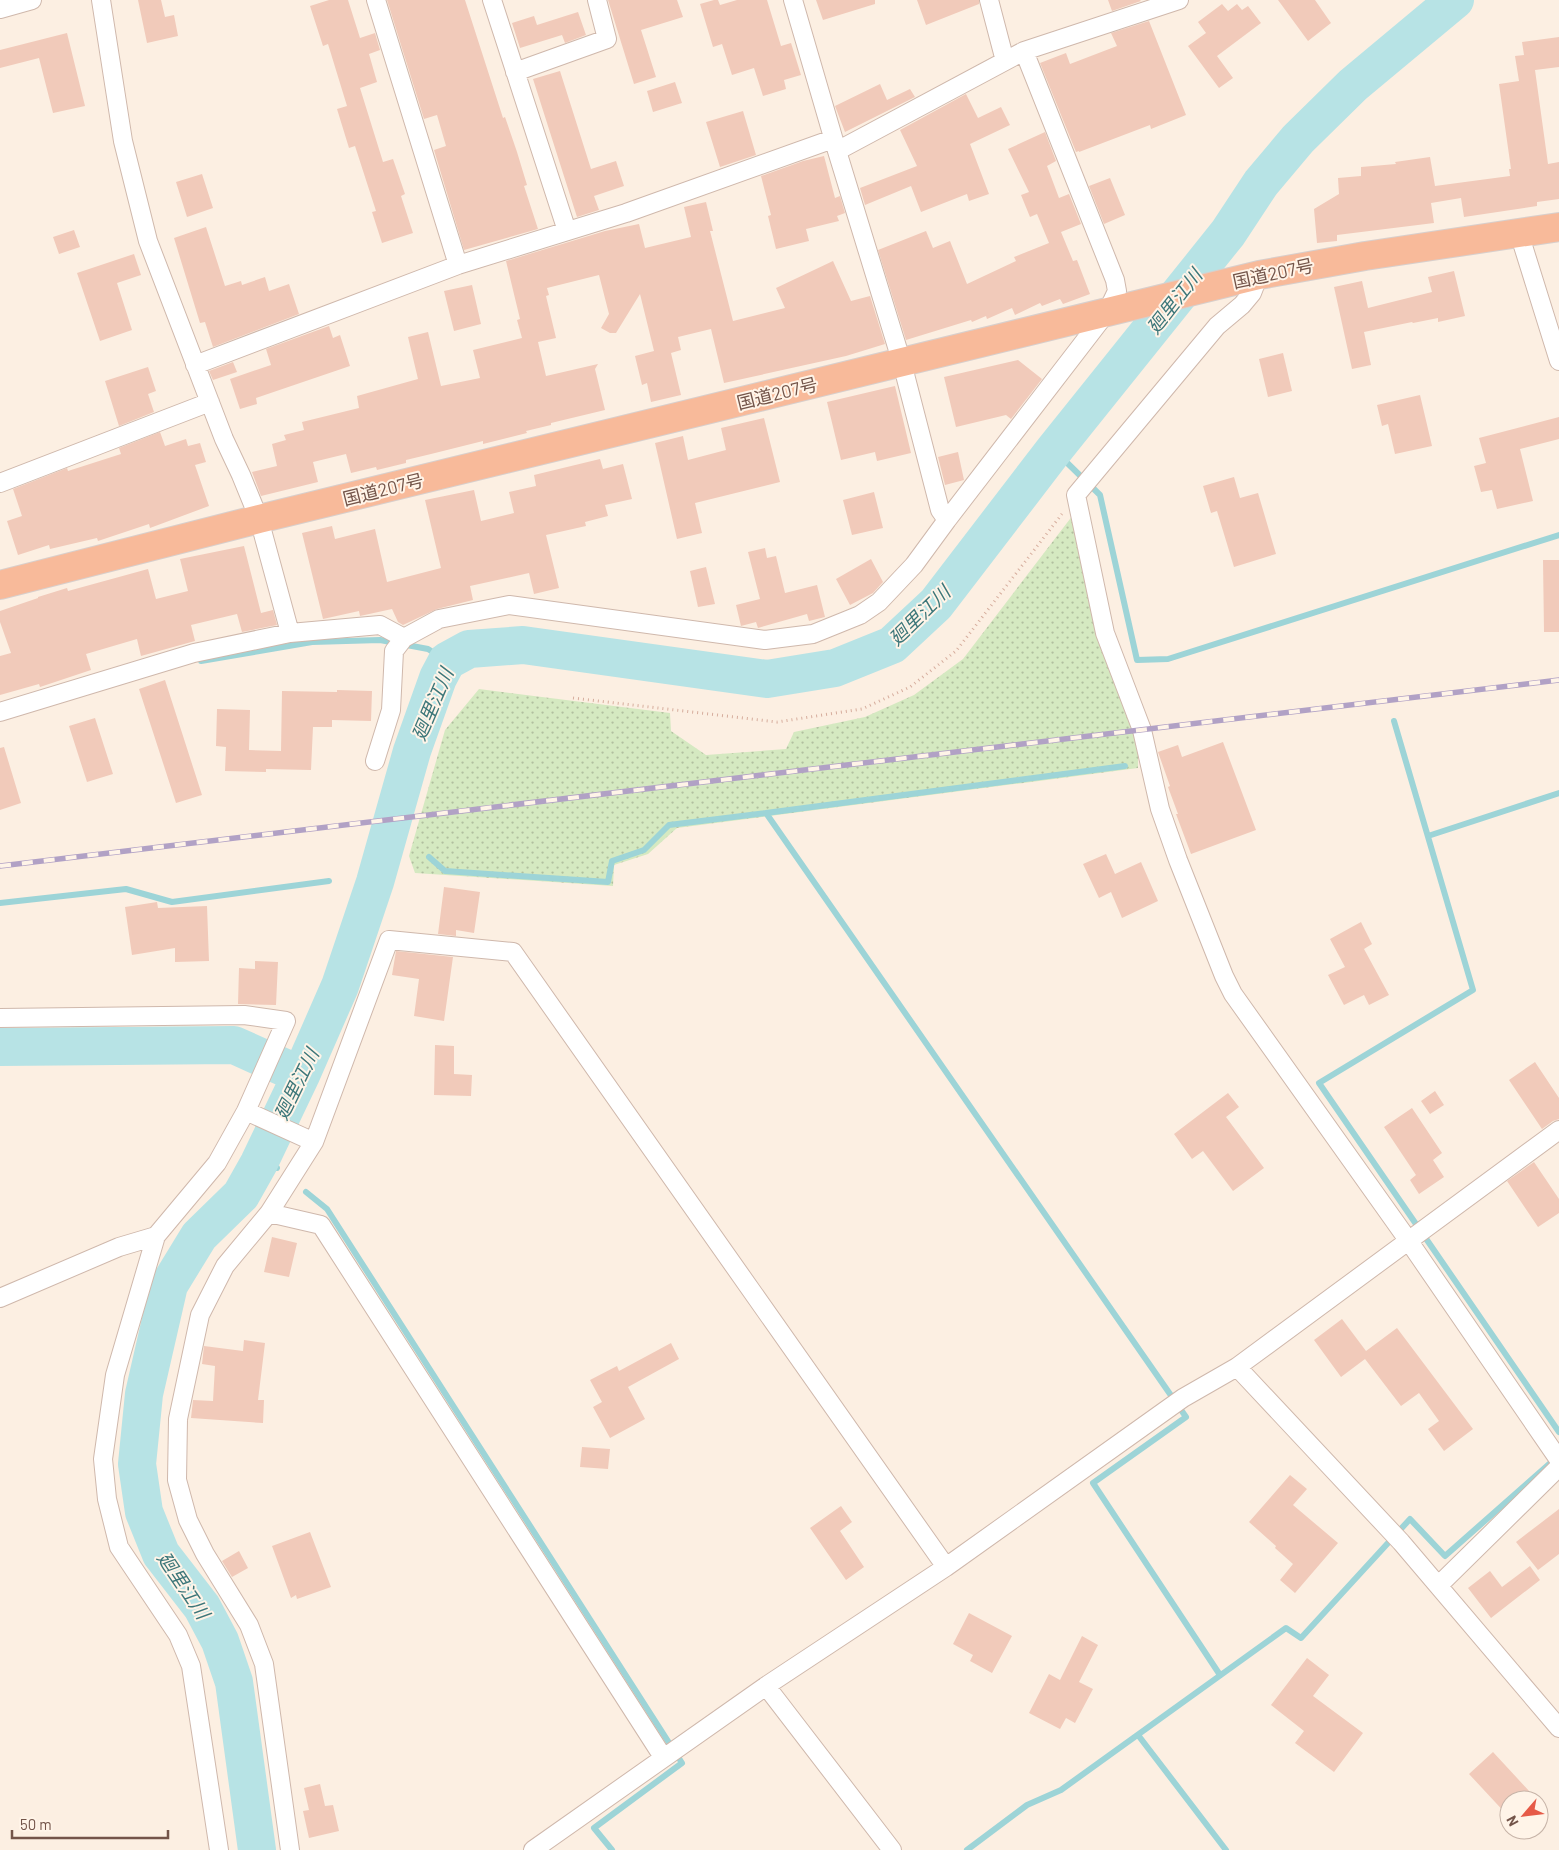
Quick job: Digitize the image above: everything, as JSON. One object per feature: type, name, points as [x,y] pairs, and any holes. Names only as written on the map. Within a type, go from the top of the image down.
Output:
[{"type":"highway","name":"国道207号","points":[[0,585],[258,519],[1259,275],[1364,256],[1559,227]]},
{"type":"street","points":[[0,9],[32,0]]},
{"type":"street","points":[[101,0],[123,141],[148,241],[224,439],[241,475],[258,519],[290,633]]},
{"type":"street","points":[[376,0],[458,265]]},
{"type":"street","points":[[492,0],[566,231]]},
{"type":"street","points":[[515,72],[607,39],[597,0]]},
{"type":"street","points":[[793,0],[902,363],[940,510],[947,520]]},
{"type":"street","points":[[988,0],[1005,61]]},
{"type":"street","points":[[196,365],[458,265],[835,145],[1024,51],[1179,0]]},
{"type":"street","points":[[399,644],[439,619],[509,605],[765,640],[813,634],[860,615],[880,602],[914,565],[1107,312],[1117,292],[1115,280],[1024,51]]},
{"type":"street","points":[[1519,233],[1559,361]]},
{"type":"street","points":[[1259,275],[1252,293],[1242,305],[1217,326],[1083,486],[1105,632],[1142,730],[1160,809],[1224,976],[1233,994],[1416,1234],[1557,1459],[1439,1585]]},
{"type":"street","points":[[0,482],[210,402]]},
{"type":"street","points":[[0,712],[194,653],[290,633],[380,625],[399,644]]},
{"type":"street","points":[[375,761],[391,710],[399,644]]},
{"type":"street","points":[[290,1850],[264,1664],[250,1624],[205,1554],[188,1520],[177,1480],[178,1419],[200,1316],[225,1266],[269,1213],[314,1142],[389,940],[513,952],[946,1566]]},
{"type":"street","points":[[0,1018],[244,1014],[286,1021],[246,1111],[217,1163],[156,1236],[115,1375],[103,1459],[107,1499],[119,1547],[178,1635],[191,1666],[219,1850]]},
{"type":"street","points":[[246,1111],[314,1142]]},
{"type":"street","points":[[533,1850],[670,1752],[946,1566],[1176,1403],[1237,1367],[1559,1130]]},
{"type":"street","points":[[269,1213],[321,1225],[670,1752]]},
{"type":"street","points":[[0,1298],[119,1246],[156,1236]]},
{"type":"street","points":[[1237,1367],[1439,1585],[1559,1728]]},
{"type":"street","points":[[766,1686],[892,1850]]},
{"type":"path","points":[[573,698],[777,722],[862,709],[910,688],[956,651],[1083,486]]},
{"type":"green space","points":[[1073,515],[1138,742],[1138,768],[677,828],[648,854],[614,865],[613,886],[415,873],[409,856],[445,730],[479,689],[670,713],[671,731],[706,755],[786,749],[794,732],[865,717],[914,695],[963,659]]},
{"type":"building","points":[[138,0],[161,0],[165,17],[174,15],[178,36],[147,43]]},
{"type":"building","points":[[329,0],[348,0],[360,38],[375,33],[380,50],[369,54],[377,82],[360,88],[383,162],[393,159],[405,194],[401,196],[413,233],[382,243],[372,212],[376,211],[355,146],[349,148],[337,109],[347,106],[328,44],[323,46],[310,6]]},
{"type":"building","points":[[387,0],[465,0],[503,118],[505,117],[517,152],[527,185],[524,186],[538,229],[464,250],[434,150],[446,146],[437,115],[424,119]]},
{"type":"building","points":[[608,0],[677,0],[683,17],[641,30],[656,77],[634,84]]},
{"type":"building","points":[[718,0],[720,5],[737,0],[767,0],[781,46],[791,43],[801,75],[784,80],[786,89],[763,96],[754,68],[732,75],[722,44],[713,47],[700,4]]},
{"type":"building","points":[[816,0],[875,0],[875,4],[823,20]]},
{"type":"building","points":[[917,0],[979,0],[979,4],[926,25]]},
{"type":"building","points":[[1108,0],[1140,0],[1141,1],[1112,11]]},
{"type":"building","points":[[1278,0],[1315,0],[1331,23],[1308,41]]},
{"type":"building","points":[[1222,4],[1228,11],[1237,4],[1242,10],[1248,6],[1261,23],[1217,56],[1233,78],[1219,88],[1188,46],[1206,33],[1198,22]]},
{"type":"building","points":[[578,12],[586,35],[565,43],[562,35],[520,48],[512,23],[534,16],[537,25]]},
{"type":"building","points":[[1149,21],[1186,115],[1151,129],[1150,125],[1076,152],[1040,63],[1066,53],[1070,64],[1117,46],[1111,33]]},
{"type":"building","points":[[67,33],[85,106],[53,113],[39,58],[0,68],[0,50]]},
{"type":"building","points":[[1559,37],[1559,67],[1535,70],[1548,164],[1559,162],[1559,199],[1537,202],[1537,206],[1464,217],[1461,198],[1431,203],[1434,223],[1337,235],[1337,241],[1317,243],[1314,209],[1339,194],[1338,178],[1361,176],[1361,167],[1396,164],[1395,162],[1430,157],[1435,186],[1510,176],[1509,169],[1511,169],[1499,84],[1519,81],[1515,56],[1524,55],[1522,42]]},
{"type":"building","points":[[560,71],[591,169],[616,161],[624,186],[594,196],[599,210],[577,217],[533,79]]},
{"type":"building","points":[[675,82],[682,103],[653,112],[647,91]]},
{"type":"building","points":[[880,84],[887,100],[910,89],[915,97],[845,132],[835,106]]},
{"type":"building","points":[[966,94],[978,118],[1001,107],[1010,125],[970,144],[989,194],[969,201],[967,194],[921,212],[911,186],[865,205],[860,188],[917,166],[900,130]]},
{"type":"building","points":[[743,111],[756,155],[720,167],[706,122]]},
{"type":"building","points":[[1045,132],[1056,161],[1047,166],[1059,198],[1069,194],[1081,224],[1061,232],[1073,261],[1077,260],[1090,294],[1063,304],[1060,299],[1042,306],[1040,303],[1015,315],[1012,308],[987,319],[986,316],[972,322],[971,320],[906,340],[878,250],[926,231],[933,248],[950,241],[967,284],[1016,261],[1014,257],[1049,243],[1037,214],[1030,217],[1021,195],[1029,192],[1008,149]]},
{"type":"building","points":[[824,156],[835,198],[840,196],[845,213],[837,216],[839,221],[806,229],[809,241],[776,249],[768,216],[771,215],[761,176],[803,161]]},
{"type":"building","points":[[202,174],[213,208],[187,217],[176,182]]},
{"type":"building","points":[[1110,178],[1125,215],[1104,224],[1089,186]]},
{"type":"building","points":[[706,202],[713,231],[710,231],[733,321],[785,308],[776,288],[833,261],[851,301],[870,296],[885,344],[846,356],[724,383],[711,329],[678,337],[681,350],[671,353],[681,395],[651,402],[647,383],[642,385],[635,356],[654,351],[640,294],[616,333],[610,333],[601,328],[609,314],[599,275],[547,288],[549,295],[546,296],[556,338],[538,342],[546,376],[598,364],[595,369],[605,410],[551,423],[551,425],[526,431],[527,433],[483,444],[483,441],[406,460],[406,463],[377,470],[376,467],[351,473],[346,454],[313,462],[318,482],[261,496],[252,472],[277,466],[272,444],[286,440],[284,435],[304,430],[302,422],[359,408],[357,396],[418,379],[408,337],[428,332],[441,386],[480,378],[473,350],[522,338],[517,320],[520,319],[506,261],[605,231],[639,224],[645,248],[691,237],[684,207]]},
{"type":"building","points":[[206,227],[225,286],[241,281],[242,285],[265,277],[269,291],[289,284],[299,314],[213,347],[205,322],[200,323],[174,238]]},
{"type":"building","points":[[74,230],[80,247],[59,254],[53,237]]},
{"type":"building","points":[[134,254],[141,275],[117,283],[132,330],[100,341],[77,273]]},
{"type":"building","points":[[1454,271],[1465,316],[1438,322],[1438,318],[1412,322],[1364,332],[1371,365],[1352,369],[1334,287],[1362,281],[1368,308],[1432,292],[1428,277]]},
{"type":"building","points":[[472,285],[481,324],[454,331],[444,291]]},
{"type":"building","points":[[329,326],[333,338],[340,335],[350,366],[256,398],[257,404],[240,409],[230,379],[271,365],[266,349]]},
{"type":"building","points":[[1283,353],[1292,391],[1268,397],[1259,359]]},
{"type":"building","points":[[1018,360],[1042,379],[1011,419],[1006,415],[956,427],[944,377]]},
{"type":"building","points":[[233,362],[237,372],[213,380],[209,371]]},
{"type":"building","points":[[148,367],[156,391],[148,394],[154,412],[119,426],[105,381]]},
{"type":"building","points":[[895,386],[911,453],[877,461],[875,452],[841,460],[827,402]]},
{"type":"building","points":[[1420,395],[1432,446],[1395,454],[1388,424],[1382,426],[1377,405]]},
{"type":"building","points":[[1559,417],[1559,439],[1520,449],[1533,501],[1497,509],[1492,490],[1481,492],[1474,466],[1486,463],[1479,438]]},
{"type":"building","points":[[764,418],[780,482],[695,503],[702,533],[677,539],[655,443],[683,436],[688,460],[726,450],[721,428]]},
{"type":"building","points":[[160,432],[165,446],[186,439],[188,446],[200,443],[206,462],[195,465],[209,506],[150,528],[149,524],[98,541],[97,538],[50,549],[49,545],[18,555],[7,521],[22,516],[13,489],[67,468],[68,471],[121,454],[119,448]]},
{"type":"building","points":[[958,452],[964,480],[945,485],[938,457]]},
{"type":"building","points":[[600,459],[603,469],[623,464],[632,499],[605,505],[608,516],[585,522],[586,526],[546,535],[559,588],[534,594],[529,573],[470,586],[473,600],[437,609],[403,625],[398,622],[392,609],[360,616],[359,611],[323,619],[302,533],[332,526],[335,539],[375,529],[387,582],[441,568],[425,500],[474,490],[481,521],[514,513],[509,492],[536,486],[534,475]]},
{"type":"building","points":[[1234,477],[1240,498],[1258,493],[1276,554],[1234,567],[1217,511],[1211,513],[1203,486]]},
{"type":"building","points":[[874,492],[883,528],[852,535],[843,500]]},
{"type":"building","points":[[244,546],[261,613],[273,610],[277,625],[242,632],[237,614],[191,625],[195,641],[141,656],[137,639],[86,654],[91,670],[40,687],[39,684],[0,695],[0,656],[11,653],[0,622],[0,611],[67,588],[68,591],[148,569],[156,599],[188,591],[180,559]]},
{"type":"building","points":[[765,548],[767,558],[776,556],[785,593],[817,585],[825,617],[809,621],[807,614],[758,628],[756,622],[741,626],[736,605],[760,599],[748,552]]},
{"type":"building","points":[[871,559],[883,582],[873,593],[850,605],[836,579]]},
{"type":"building","points":[[1543,560],[1559,560],[1559,632],[1544,632]]},
{"type":"building","points":[[706,567],[715,604],[698,607],[690,571]]},
{"type":"building","points":[[165,680],[202,795],[176,803],[139,689]]},
{"type":"building","points":[[337,690],[372,691],[371,721],[332,720],[332,727],[313,727],[311,770],[266,769],[266,772],[225,771],[226,747],[216,746],[217,709],[250,710],[249,750],[281,751],[282,691],[337,692]]},
{"type":"building","points":[[95,718],[113,774],[87,782],[69,726]]},
{"type":"building","points":[[1223,742],[1256,830],[1191,854],[1176,814],[1178,814],[1168,787],[1170,786],[1158,752],[1178,745],[1182,757]]},
{"type":"building","points":[[4,747],[21,803],[0,810],[0,748]]},
{"type":"building","points":[[1106,854],[1115,874],[1141,862],[1158,901],[1122,918],[1111,892],[1099,898],[1083,864]]},
{"type":"building","points":[[444,887],[480,892],[474,933],[456,930],[456,936],[438,934]]},
{"type":"building","points":[[157,902],[158,908],[207,906],[209,961],[175,962],[175,948],[132,955],[125,907]]},
{"type":"building","points":[[1361,922],[1372,944],[1364,949],[1389,995],[1369,1005],[1364,995],[1344,1005],[1328,975],[1345,967],[1330,939]]},
{"type":"building","points":[[396,951],[453,957],[444,1021],[414,1016],[419,979],[392,975]]},
{"type":"building","points":[[255,961],[278,962],[276,1005],[238,1004],[239,968],[255,969]]},
{"type":"building","points":[[435,1045],[454,1046],[454,1074],[472,1075],[471,1096],[434,1095]]},
{"type":"building","points":[[1535,1062],[1559,1098],[1559,1119],[1542,1129],[1509,1080]]},
{"type":"building","points":[[1435,1091],[1444,1105],[1430,1114],[1421,1101]]},
{"type":"building","points":[[1228,1093],[1239,1107],[1226,1117],[1264,1168],[1233,1191],[1203,1151],[1192,1159],[1174,1134]]},
{"type":"building","points":[[1412,1108],[1442,1153],[1433,1160],[1444,1177],[1419,1194],[1410,1180],[1416,1175],[1384,1127]]},
{"type":"building","points":[[1534,1162],[1559,1199],[1559,1213],[1538,1227],[1507,1181]]},
{"type":"building","points":[[272,1237],[297,1243],[289,1277],[264,1272]]},
{"type":"building","points":[[1342,1319],[1366,1351],[1397,1328],[1473,1429],[1444,1451],[1428,1429],[1439,1421],[1419,1393],[1401,1406],[1365,1359],[1341,1377],[1314,1340]]},
{"type":"building","points":[[244,1340],[265,1343],[258,1400],[264,1400],[263,1423],[191,1418],[193,1400],[213,1401],[215,1366],[202,1364],[204,1346],[243,1351]]},
{"type":"building","points":[[671,1343],[679,1359],[628,1387],[645,1419],[610,1438],[593,1407],[602,1402],[590,1380],[617,1366],[619,1371]]},
{"type":"building","points":[[582,1447],[610,1449],[608,1469],[580,1467]]},
{"type":"building","points":[[1290,1475],[1307,1489],[1293,1505],[1338,1543],[1295,1593],[1280,1580],[1293,1564],[1249,1522]]},
{"type":"building","points":[[841,1506],[852,1522],[840,1531],[864,1567],[846,1580],[810,1528]]},
{"type":"building","points":[[1559,1509],[1559,1554],[1538,1570],[1516,1542]]},
{"type":"building","points":[[310,1532],[331,1587],[297,1599],[296,1595],[291,1598],[272,1546]]},
{"type":"building","points":[[239,1551],[248,1568],[232,1577],[222,1561]]},
{"type":"building","points":[[1530,1566],[1540,1580],[1491,1618],[1468,1588],[1490,1571],[1502,1587]]},
{"type":"building","points":[[969,1613],[1012,1636],[992,1673],[970,1661],[973,1655],[953,1644]]},
{"type":"building","points":[[1082,1636],[1098,1645],[1079,1682],[1093,1689],[1075,1723],[1066,1718],[1060,1729],[1029,1713],[1049,1674],[1060,1680]]},
{"type":"building","points":[[1307,1658],[1329,1675],[1313,1696],[1363,1733],[1334,1772],[1295,1743],[1304,1731],[1271,1705]]},
{"type":"building","points":[[1493,1752],[1528,1790],[1499,1790],[1499,1806],[1469,1774]]},
{"type":"building","points":[[320,1784],[325,1806],[333,1805],[339,1831],[309,1838],[303,1811],[309,1810],[304,1788]]},
{"type":"waterway","name":"廻里江川","points":[[257,1850],[234,1682],[220,1641],[202,1607],[161,1554],[144,1512],[137,1464],[144,1394],[169,1285],[199,1236],[241,1195],[259,1163],[301,1075],[340,986],[375,882],[412,751],[438,678],[447,661],[469,649],[523,645],[767,679],[835,668],[892,645],[936,604],[1054,450],[1228,233],[1261,183],[1298,139],[1353,85],[1455,0]]},
{"type":"waterway","points":[[1054,450],[1100,495],[1137,660],[1168,659],[1559,535]]},
{"type":"waterway","points":[[201,661],[312,642],[380,640],[428,649],[447,661]]},
{"type":"waterway","points":[[1394,721],[1473,990],[1319,1083],[1559,1432]]},
{"type":"waterway","points":[[766,813],[1125,766]]},
{"type":"waterway","points":[[1428,836],[1559,793]]},
{"type":"waterway","points":[[429,857],[445,871],[608,882],[612,861],[644,850],[669,825],[766,813],[1186,1417],[1093,1483],[1220,1675]]},
{"type":"waterway","points":[[0,903],[126,889],[172,902],[329,881]]},
{"type":"waterway","points":[[0,1047],[234,1045],[301,1075]]},
{"type":"waterway","points":[[259,1163],[277,1168]]},
{"type":"waterway","points":[[306,1192],[327,1209],[682,1763],[594,1828],[612,1850]]},
{"type":"waterway","points":[[967,1850],[1027,1805],[1061,1790],[1286,1628],[1301,1638],[1410,1519],[1445,1556],[1556,1458]]},
{"type":"waterway","points":[[1138,1735],[1226,1850]]},
{"type":"railway","points":[[0,866],[1559,680]]}]
